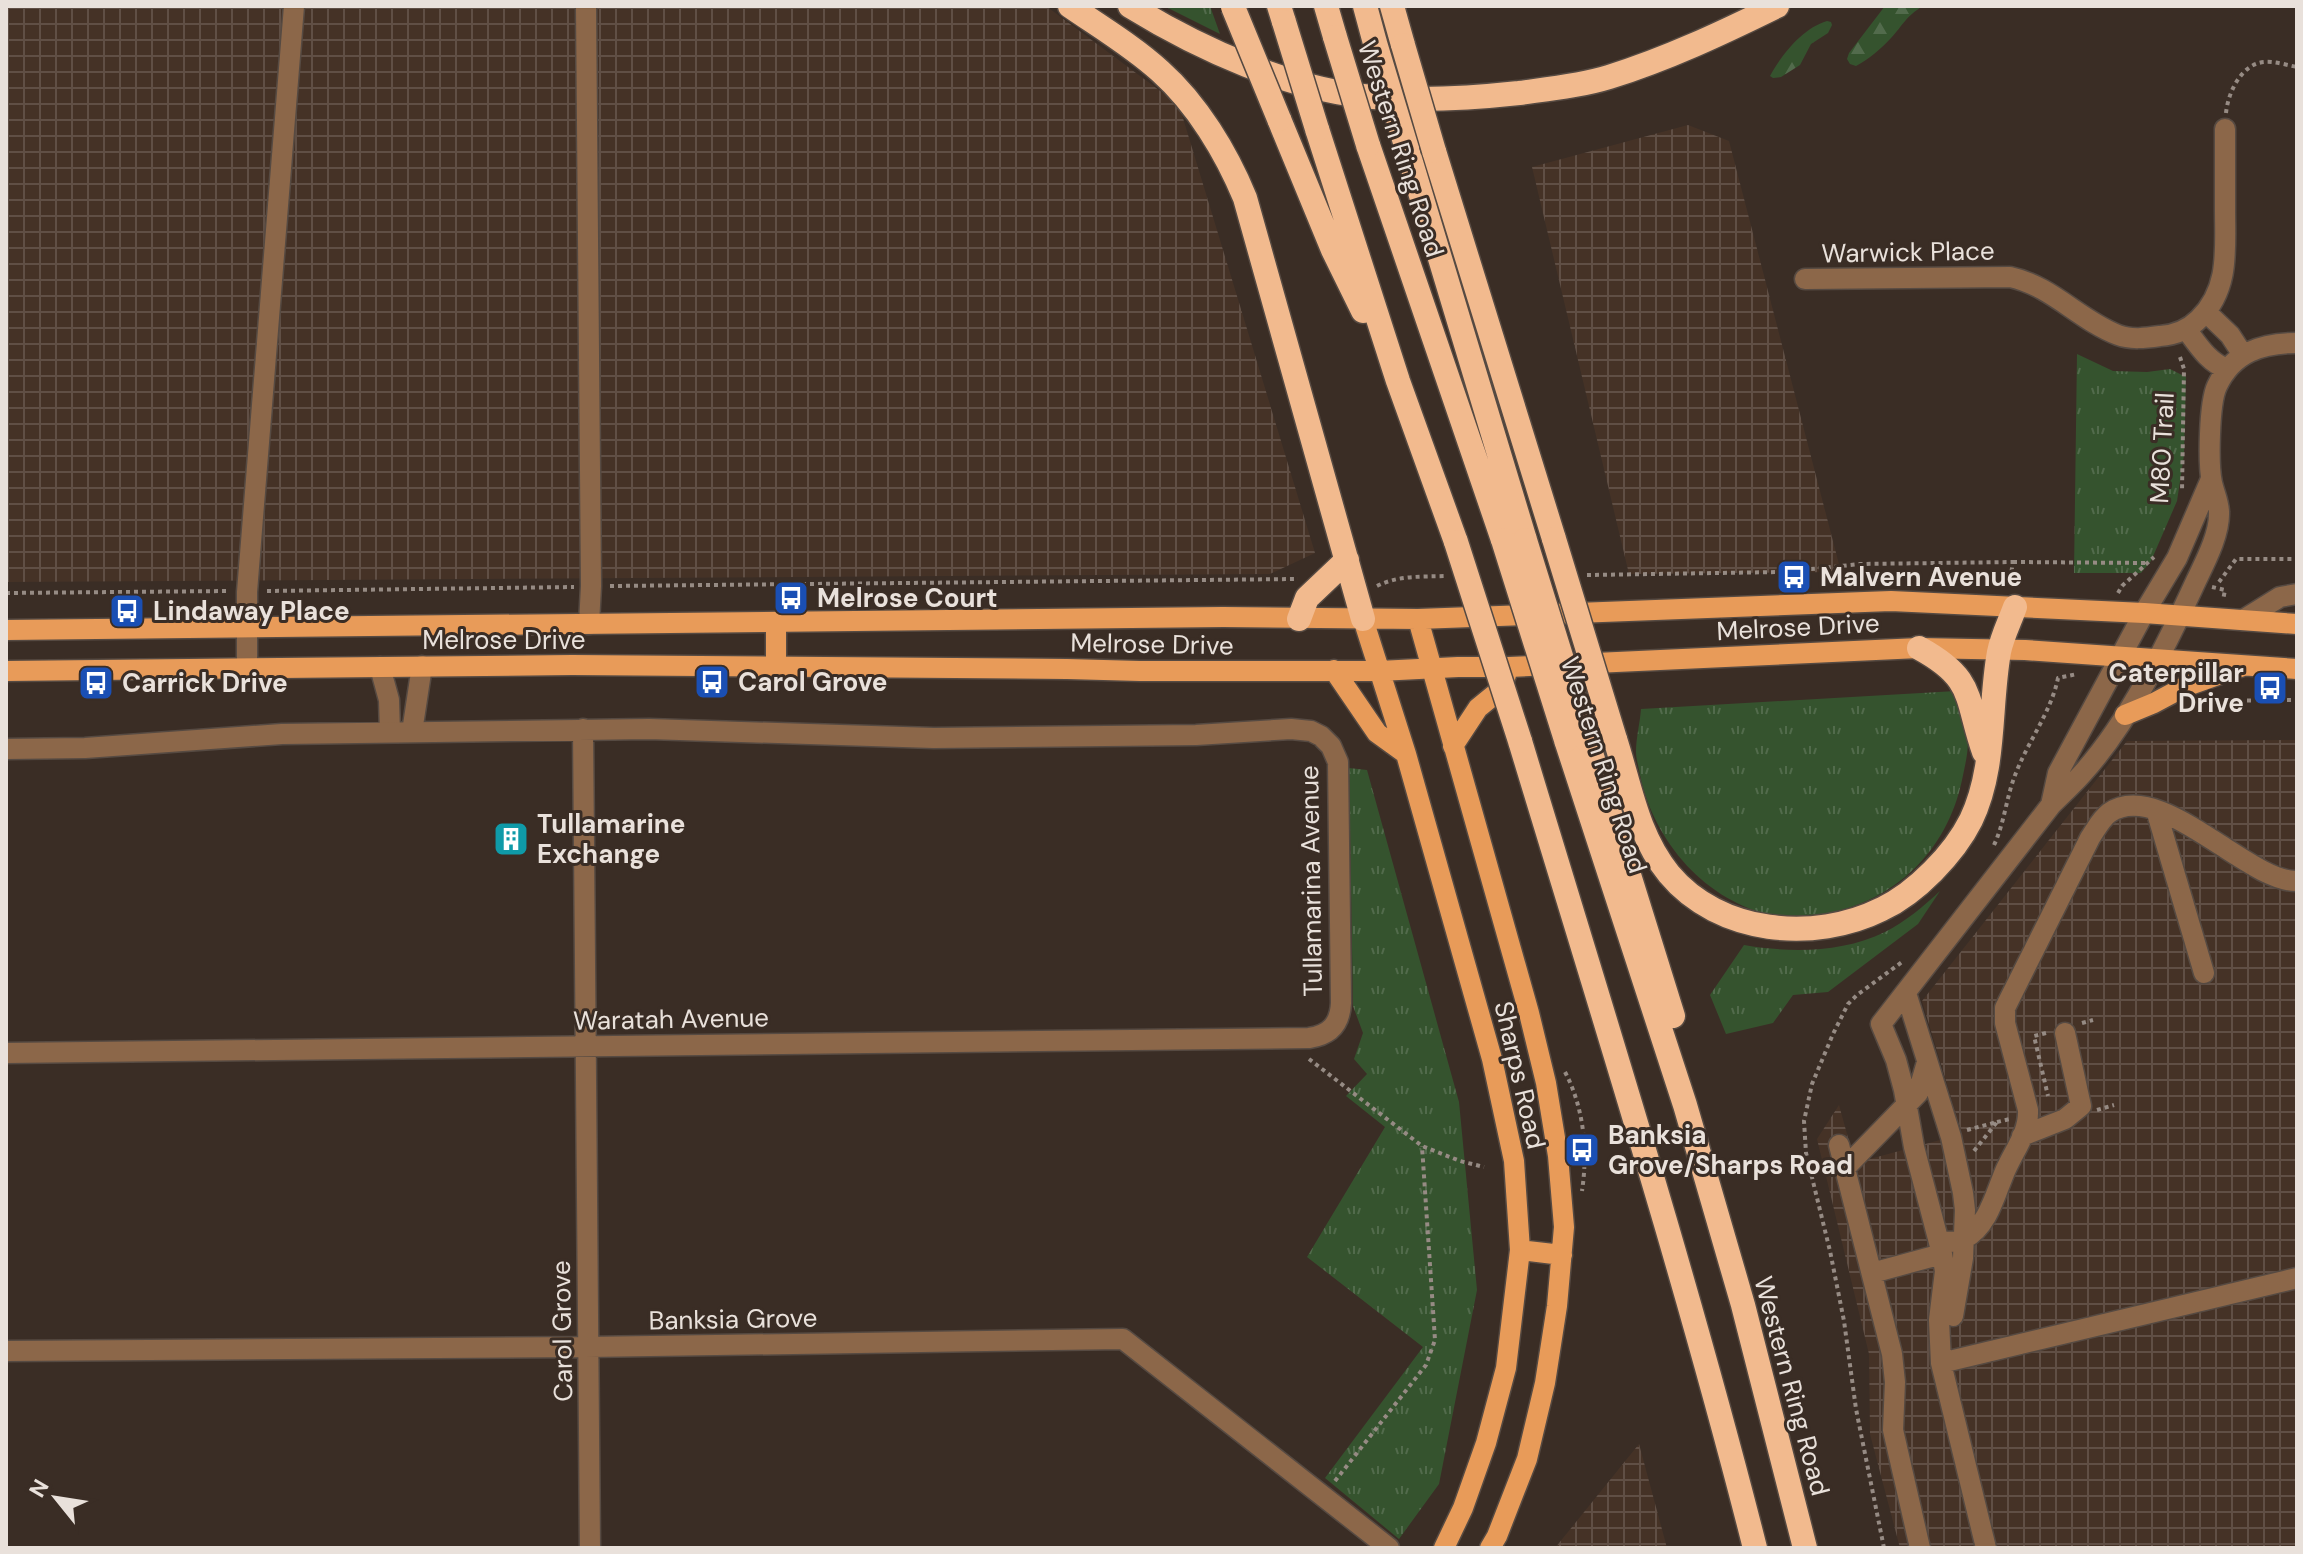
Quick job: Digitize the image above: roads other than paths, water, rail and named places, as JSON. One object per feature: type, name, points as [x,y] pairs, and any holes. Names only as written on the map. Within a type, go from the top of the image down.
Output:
[{"type":"highway","points":[[1070,6],[1159,70],[1190,104],[1234,171],[1245,198],[1363,619]]},
{"type":"highway","points":[[1130,6],[1203,45],[1267,72],[1320,88],[1373,97],[1480,97],[1606,78],[1660,59],[1777,6]]},
{"type":"highway","points":[[1233,6],[1333,250],[1398,381]]},
{"type":"highway","name":"Western Ring Road","points":[[1326,6],[1368,145],[1514,540],[1577,740],[1743,1305],[1805,1548]]},
{"type":"highway","points":[[1365,6],[1514,540]]},
{"type":"highway","points":[[1392,6],[1640,826],[1670,875],[1710,908],[1758,925],[1792,928],[1849,922],[1882,910],[1908,894],[1954,845],[1970,821],[1980,795],[1987,762],[2000,649],[2015,607]]},
{"type":"highway","points":[[1281,14],[1398,381],[1456,542],[1520,741],[1658,1195],[1755,1548]]},
{"type":"highway","points":[[1299,619],[1307,598],[1347,560]]},
{"type":"highway","points":[[1919,648],[1944,663],[1962,680],[1987,762]]},
{"type":"main road","name":"Melrose Drive","points":[[6,630],[1223,617],[1418,619],[1891,601],[2181,615],[2297,624]]},
{"type":"main road","name":"Sharps Road","points":[[1363,619],[1406,754],[1501,1093],[1514,1161],[1520,1250],[1508,1354],[1486,1443],[1463,1508],[1444,1548]]},
{"type":"main road","name":"Sharps Road","points":[[1418,619],[1546,1083],[1558,1156],[1564,1227],[1557,1306],[1545,1383],[1527,1459],[1490,1548]]},
{"type":"main road","points":[[776,622],[776,666]]},
{"type":"main road","name":"Melrose Drive","points":[[6,671],[422,666],[1379,671],[1919,648],[2000,649],[2297,669]]},
{"type":"main road","points":[[2125,715],[2178,690],[2247,665]]},
{"type":"main road","points":[[1453,746],[1478,708],[1500,690],[1509,667]]},
{"type":"main road","points":[[1334,670],[1377,733],[1406,754]]},
{"type":"main road","points":[[1520,1250],[1562,1255]]},
{"type":"street","points":[[247,668],[247,592],[294,6]]},
{"type":"street","points":[[586,6],[589,624]]},
{"type":"street","points":[[2225,129],[2224,265],[2219,290],[2206,312],[2180,332],[2218,365],[2235,362]]},
{"type":"street","name":"Warwick Place","points":[[1805,279],[2010,277],[2035,284],[2097,324],[2122,336],[2135,338],[2180,332]]},
{"type":"street","points":[[2206,312],[2230,335],[2235,362]]},
{"type":"street","points":[[1986,1548],[1948,1390],[1939,1320],[1945,1271],[1939,1240],[1914,1147],[1896,1060],[1881,1024],[2051,805],[2082,774],[2125,715],[2181,615],[2210,550],[2219,512],[2211,479],[2212,400],[2217,385],[2235,362],[2263,345],[2297,343]]},
{"type":"street","points":[[2051,805],[2058,773],[2177,558],[2211,479]]},
{"type":"street","points":[[2243,620],[2280,597],[2297,594]]},
{"type":"street","points":[[412,732],[422,666]]},
{"type":"street","points":[[380,667],[389,700],[390,732]]},
{"type":"street","points":[[6,749],[85,748],[282,734],[583,729]]},
{"type":"street","name":"Tullamarina Avenue","points":[[583,729],[934,738],[1196,735],[1307,730],[1321,736],[1331,746],[1338,762],[1341,1003],[1339,1020],[1334,1027]]},
{"type":"street","name":"Carol Grove","points":[[583,729],[590,1548]]},
{"type":"street","points":[[1872,1273],[1939,1240],[1951,1242],[1964,1239],[1986,1214],[2029,1120],[2005,1023],[2008,999],[2099,823],[2106,815],[2126,806],[2156,810],[2193,827],[2279,879],[2297,881]]},
{"type":"street","points":[[2156,810],[2204,973]]},
{"type":"street","points":[[1906,993],[1951,1136],[1964,1200],[1963,1258],[1946,1362]]},
{"type":"street","name":"Waratah Avenue","points":[[6,1053],[1309,1038],[1329,1032],[1334,1027]]},
{"type":"street","points":[[2022,1136],[2065,1119],[2081,1106],[2065,1033]]},
{"type":"street","points":[[1920,1548],[1894,1442],[1894,1365],[1842,1157],[1882,1129],[1906,1098],[1918,1093],[1927,1062]]},
{"type":"street","points":[[1939,1240],[1949,1210],[1964,1200],[1983,1194],[2007,1167]]},
{"type":"street","points":[[1946,1362],[2297,1278]]},
{"type":"street","name":"Banksia Grove","points":[[6,1351],[1123,1339],[1389,1548]]},
{"type":"street","points":[[1894,1365],[1892,1383],[1882,1407],[1880,1430],[1908,1548]]},
{"type":"place","name":"Malvern Avenue","points":[[1794,577]]},
{"type":"place","name":"Melrose Court","points":[[791,598]]},
{"type":"place","name":"Lindaway Place","points":[[127,611]]},
{"type":"place","name":"Carol Grove","points":[[712,682]]},
{"type":"place","name":"Carrick Drive","points":[[96,683]]},
{"type":"place","name":"Caterpillar Drive","points":[[2270,688]]},
{"type":"place","name":"Tullamarine Exchange","points":[[511,839]]},
{"type":"place","name":"Banksia Grove/Sharps Road","points":[[1582,1150]]}]
